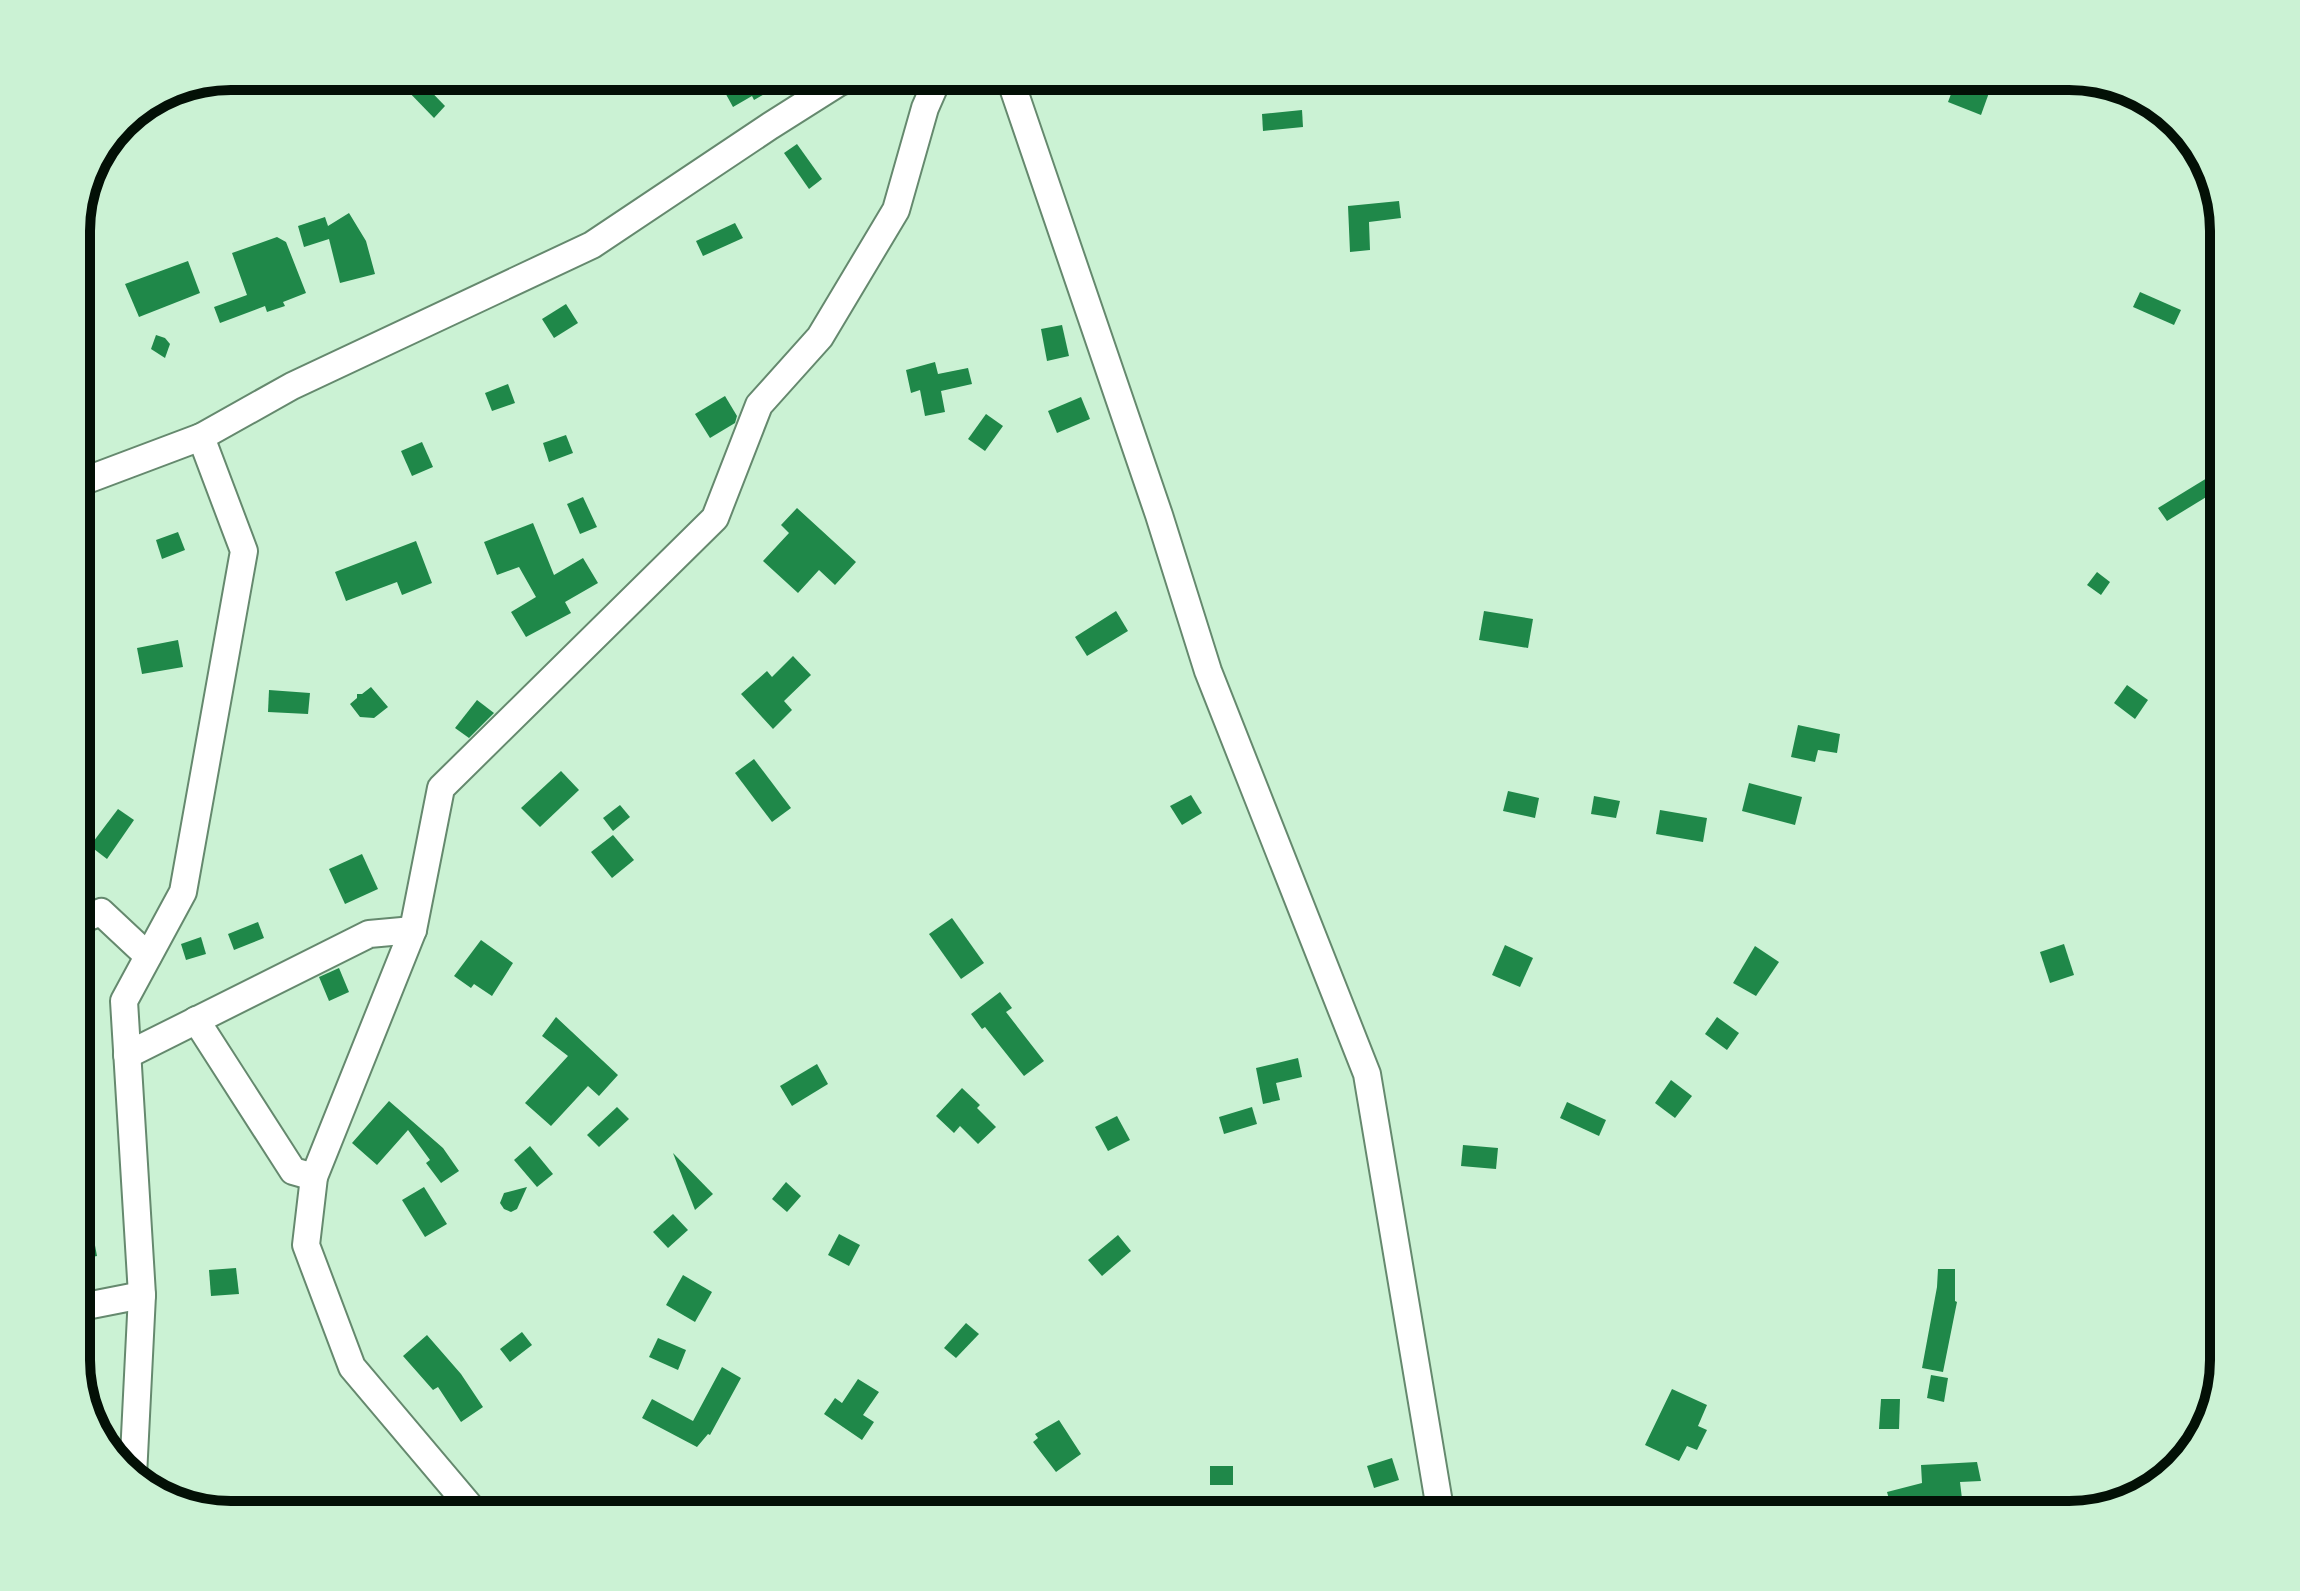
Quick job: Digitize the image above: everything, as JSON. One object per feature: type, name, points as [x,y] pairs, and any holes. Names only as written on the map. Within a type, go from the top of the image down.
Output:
[{"type":"street","points":[[90,479],[201,437],[292,386],[592,245],[827,90]]},
{"type":"street","points":[[465,1501],[352,1367],[306,1245],[314,1177],[413,930],[441,788],[715,518],[759,405],[820,337],[896,210],[933,90]]},
{"type":"street","points":[[1014,90],[1154,500],[1208,671],[1367,1074],[1439,1501]]},
{"type":"street","points":[[134,1462],[142,1295],[124,1001],[183,892],[244,551],[201,437]]},
{"type":"street","points":[[90,916],[101,912],[148,956]]},
{"type":"street","points":[[127,1055],[369,934],[413,930]]},
{"type":"street","points":[[196,1020],[293,1171],[314,1177]]},
{"type":"street","points":[[90,1305],[142,1295]]},
{"type":"building","points":[[407,90],[430,90],[445,106],[434,118]]},
{"type":"building","points":[[724,90],[771,90],[754,100],[752,96],[733,107]]},
{"type":"building","points":[[1952,90],[1990,90],[1981,115],[1948,102]]},
{"type":"building","points":[[1302,110],[1303,127],[1263,131],[1262,114]]},
{"type":"building","points":[[797,144],[822,179],[809,189],[784,153]]},
{"type":"building","points":[[1399,201],[1401,218],[1369,222],[1370,250],[1350,252],[1348,206]]},
{"type":"building","points":[[349,213],[366,241],[375,274],[340,283],[329,239],[304,247],[298,226],[325,217],[328,226]]},
{"type":"building","points":[[735,223],[743,238],[703,256],[696,241]]},
{"type":"building","points":[[277,237],[286,242],[306,293],[283,302],[285,306],[267,312],[265,306],[220,323],[214,307],[247,295],[232,253]]},
{"type":"building","points":[[188,261],[200,293],[139,317],[125,284]]},
{"type":"building","points":[[2140,292],[2181,310],[2174,325],[2133,307]]},
{"type":"building","points":[[566,304],[578,323],[554,338],[542,319]]},
{"type":"building","points":[[1062,325],[1069,356],[1047,361],[1041,329]]},
{"type":"building","points":[[156,335],[170,344],[165,358],[151,349]]},
{"type":"building","points":[[935,362],[938,374],[968,368],[972,384],[941,391],[945,412],[925,416],[920,390],[911,393],[906,370]]},
{"type":"building","points":[[508,384],[515,403],[492,411],[485,393]]},
{"type":"building","points":[[725,396],[737,416],[735,423],[710,438],[695,414]]},
{"type":"building","points":[[1081,397],[1090,419],[1057,433],[1048,411]]},
{"type":"building","points":[[986,414],[1003,426],[985,451],[968,439]]},
{"type":"building","points":[[566,435],[573,453],[549,462],[543,443]]},
{"type":"building","points":[[422,442],[433,467],[412,476],[401,451]]},
{"type":"building","points":[[2210,476],[2210,495],[2167,521],[2158,508]]},
{"type":"building","points":[[583,497],[597,527],[580,534],[567,504]]},
{"type":"building","points":[[797,508],[856,562],[835,585],[819,570],[798,593],[763,561],[789,533],[781,525]]},
{"type":"building","points":[[533,523],[554,575],[583,558],[598,583],[565,602],[571,613],[526,637],[511,612],[536,597],[519,567],[497,575],[484,542]]},
{"type":"building","points":[[178,532],[185,550],[162,559],[156,540]]},
{"type":"building","points":[[416,541],[432,583],[402,595],[397,582],[346,601],[335,572]]},
{"type":"building","points":[[2097,572],[2110,582],[2101,595],[2087,585]]},
{"type":"building","points":[[1116,611],[1128,631],[1087,656],[1075,637]]},
{"type":"building","points":[[1484,611],[1533,619],[1528,648],[1479,640]]},
{"type":"building","points":[[178,640],[183,667],[142,674],[137,648]]},
{"type":"building","points":[[793,656],[811,675],[784,701],[792,710],[773,729],[741,694],[767,671],[772,677]]},
{"type":"building","points":[[2127,685],[2148,700],[2135,719],[2114,703]]},
{"type":"building","points":[[371,687],[388,707],[374,718],[360,717],[350,704],[357,694]]},
{"type":"building","points":[[269,690],[310,693],[308,714],[268,712]]},
{"type":"building","points":[[477,700],[494,713],[469,738],[455,728]]},
{"type":"building","points":[[1798,725],[1840,734],[1837,753],[1818,750],[1815,762],[1791,757]]},
{"type":"building","points":[[754,759],[791,808],[772,822],[735,773]]},
{"type":"building","points":[[561,771],[579,790],[540,827],[521,808]]},
{"type":"building","points":[[1749,783],[1802,797],[1795,825],[1742,811]]},
{"type":"building","points":[[1508,791],[1539,798],[1535,818],[1503,811]]},
{"type":"building","points":[[1191,795],[1202,813],[1182,825],[1170,806]]},
{"type":"building","points":[[1594,796],[1620,801],[1616,818],[1591,814]]},
{"type":"building","points":[[620,805],[630,817],[613,831],[603,818]]},
{"type":"building","points":[[118,809],[134,820],[107,859],[90,846]]},
{"type":"building","points":[[1660,810],[1707,818],[1703,842],[1656,834]]},
{"type":"building","points":[[613,835],[634,860],[612,878],[591,852]]},
{"type":"building","points":[[362,854],[378,889],[345,904],[329,869]]},
{"type":"building","points":[[952,918],[984,963],[961,979],[929,934]]},
{"type":"building","points":[[258,922],[264,938],[234,950],[228,934]]},
{"type":"building","points":[[201,937],[206,954],[186,960],[181,944]]},
{"type":"building","points":[[481,940],[513,963],[492,996],[474,984],[471,988],[454,976]]},
{"type":"building","points":[[2064,944],[2074,975],[2050,983],[2040,952]]},
{"type":"building","points":[[1505,945],[1533,958],[1520,987],[1492,975]]},
{"type":"building","points":[[1755,946],[1779,962],[1756,996],[1733,983]]},
{"type":"building","points":[[339,968],[349,992],[329,1001],[319,977]]},
{"type":"building","points":[[1000,992],[1012,1008],[1006,1012],[1044,1061],[1024,1076],[971,1014]]},
{"type":"building","points":[[556,1017],[618,1075],[599,1096],[588,1086],[551,1126],[525,1103],[568,1056],[542,1036]]},
{"type":"building","points":[[1717,1017],[1739,1033],[1727,1050],[1705,1034]]},
{"type":"building","points":[[1298,1058],[1302,1077],[1276,1083],[1280,1100],[1263,1104],[1256,1068]]},
{"type":"building","points":[[817,1064],[828,1084],[792,1106],[780,1086]]},
{"type":"building","points":[[1671,1080],[1692,1096],[1675,1118],[1655,1103]]},
{"type":"building","points":[[962,1088],[996,1127],[978,1144],[960,1126],[954,1133],[936,1116]]},
{"type":"building","points":[[389,1101],[443,1148],[459,1171],[441,1183],[426,1163],[430,1160],[408,1130],[377,1165],[352,1143]]},
{"type":"building","points":[[1567,1102],[1606,1120],[1599,1136],[1560,1118]]},
{"type":"building","points":[[617,1107],[629,1119],[599,1147],[587,1135]]},
{"type":"building","points":[[1252,1107],[1257,1124],[1224,1134],[1219,1117]]},
{"type":"building","points":[[1117,1116],[1130,1140],[1108,1151],[1095,1127]]},
{"type":"building","points":[[1463,1145],[1498,1148],[1496,1169],[1461,1166]]},
{"type":"building","points":[[530,1146],[553,1174],[537,1187],[514,1160]]},
{"type":"building","points":[[673,1153],[713,1194],[695,1210]]},
{"type":"building","points":[[786,1182],[801,1196],[787,1212],[772,1199]]},
{"type":"building","points":[[424,1187],[447,1224],[425,1237],[402,1200]]},
{"type":"building","points":[[527,1187],[517,1209],[511,1212],[504,1209],[500,1203],[504,1193]]},
{"type":"building","points":[[673,1214],[688,1230],[668,1248],[653,1232]]},
{"type":"building","points":[[839,1234],[860,1245],[849,1266],[828,1255]]},
{"type":"building","points":[[93,1235],[97,1256],[90,1257],[90,1236]]},
{"type":"building","points":[[1118,1235],[1131,1251],[1102,1276],[1088,1260]]},
{"type":"building","points":[[236,1268],[239,1294],[211,1296],[209,1270]]},
{"type":"building","points":[[1938,1269],[1955,1269],[1957,1302],[1943,1372],[1922,1368]]},
{"type":"building","points":[[683,1275],[712,1292],[695,1322],[666,1305]]},
{"type":"building","points":[[966,1323],[979,1334],[956,1358],[944,1348]]},
{"type":"building","points":[[522,1332],[532,1345],[510,1362],[500,1349]]},
{"type":"building","points":[[427,1335],[461,1374],[483,1407],[461,1422],[438,1387],[433,1390],[403,1356]]},
{"type":"building","points":[[658,1338],[686,1350],[678,1370],[649,1357]]},
{"type":"building","points":[[722,1367],[741,1378],[710,1435],[697,1447],[642,1418],[652,1399],[693,1421]]},
{"type":"building","points":[[1931,1375],[1948,1378],[1944,1402],[1927,1398]]},
{"type":"building","points":[[858,1379],[879,1392],[863,1415],[874,1422],[862,1440],[824,1414],[835,1398],[842,1403]]},
{"type":"building","points":[[1672,1389],[1707,1405],[1698,1426],[1707,1430],[1697,1450],[1687,1446],[1679,1461],[1645,1445]]},
{"type":"building","points":[[1881,1399],[1900,1399],[1899,1429],[1879,1429]]},
{"type":"building","points":[[1059,1420],[1081,1454],[1056,1472],[1033,1442],[1038,1438],[1035,1434]]},
{"type":"building","points":[[1392,1458],[1399,1480],[1374,1488],[1367,1466]]},
{"type":"building","points":[[1977,1462],[1981,1481],[1960,1482],[1962,1501],[1890,1501],[1887,1492],[1922,1483],[1921,1465]]},
{"type":"building","points":[[1210,1466],[1233,1466],[1233,1485],[1210,1485]]}]
